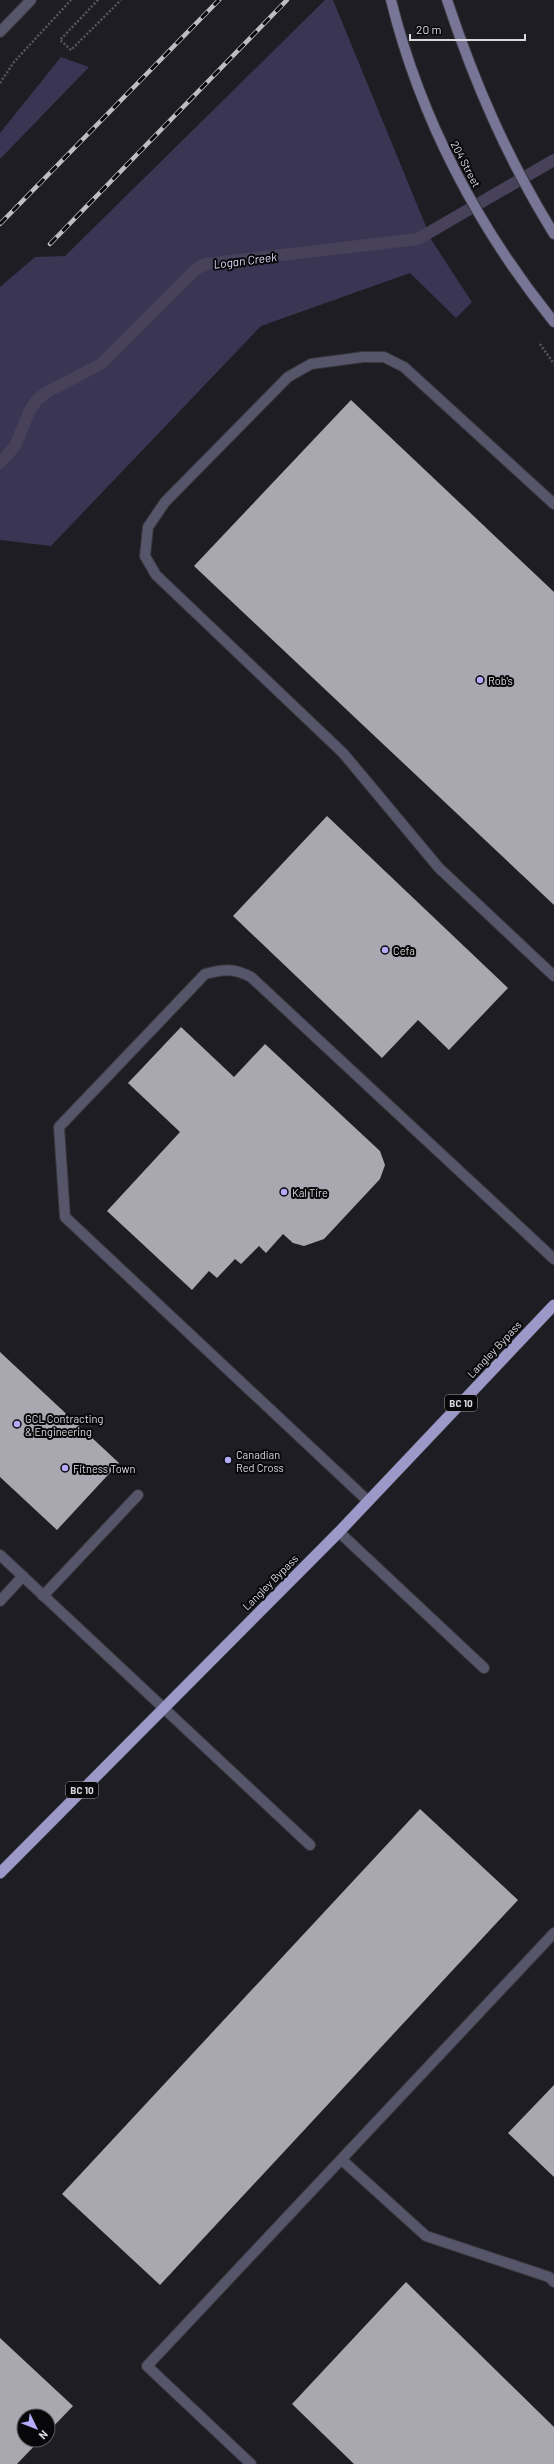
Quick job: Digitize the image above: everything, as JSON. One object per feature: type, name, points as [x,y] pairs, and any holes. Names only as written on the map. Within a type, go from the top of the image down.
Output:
[{"type":"highway","name":"Langley Bypass","points":[[0,1873],[338,1532],[554,1305]]},
{"type":"main road","name":"204 Street","points":[[391,0],[427,113],[455,170],[487,226],[526,288],[554,322]]},
{"type":"main road","points":[[447,0],[468,64],[496,127],[527,190],[554,234]]},
{"type":"street","points":[[0,32],[31,0]]},
{"type":"street","points":[[554,504],[404,367],[384,357],[363,357],[311,364],[288,377],[165,502],[148,527],[145,556],[156,575],[344,753],[439,868],[554,976]]},
{"type":"street","points":[[368,1501],[65,1217],[59,1127],[204,974],[222,969],[237,970],[251,977],[554,1259]]},
{"type":"street","points":[[43,1596],[138,1495]]},
{"type":"street","points":[[338,1532],[484,1668]]},
{"type":"street","points":[[0,1555],[310,1845]]},
{"type":"street","points":[[0,1601],[23,1576]]},
{"type":"street","points":[[251,2464],[146,2366],[342,2160],[554,1933]]},
{"type":"street","points":[[342,2160],[426,2236],[549,2277],[554,2282]]},
{"type":"path","points":[[0,83],[14,62],[71,0]]},
{"type":"path","points":[[98,0],[60,40],[71,50],[121,0]]},
{"type":"shaded area","points":[[325,0],[333,0],[432,241],[472,302],[456,318],[410,273],[261,326],[51,546],[0,540],[0,287],[35,257],[65,256]]},
{"type":"shaded area","points":[[61,57],[89,67],[0,159],[0,133]]},
{"type":"building","points":[[351,400],[554,592],[554,905],[194,566]]},
{"type":"building","points":[[327,816],[508,988],[449,1050],[418,1020],[382,1058],[233,916]]},
{"type":"building","points":[[181,1027],[234,1077],[265,1044],[380,1151],[385,1165],[380,1179],[324,1239],[304,1246],[293,1243],[283,1234],[266,1253],[259,1246],[241,1264],[235,1259],[217,1278],[209,1271],[192,1290],[107,1211],[180,1132],[128,1083]]},
{"type":"building","points":[[0,1352],[119,1463],[57,1530],[0,1477]]},
{"type":"building","points":[[420,1809],[518,1900],[160,2285],[62,2194]]},
{"type":"building","points":[[554,2085],[554,2177],[508,2133]]},
{"type":"building","points":[[406,2282],[554,2427],[554,2464],[354,2464],[292,2404]]},
{"type":"building","points":[[0,2338],[73,2406],[56,2424],[56,2408],[16,2408],[16,2448],[32,2448],[17,2464],[0,2464]]},
{"type":"waterway","name":"Logan Creek","points":[[0,463],[15,446],[30,410],[37,400],[47,392],[101,364],[195,270],[205,264],[418,239],[554,160]]},
{"type":"railway","points":[[0,224],[219,0]]},
{"type":"railway","points":[[50,244],[287,0]]},
{"type":"place","name":"Rob's","points":[[480,680]]},
{"type":"place","name":"Cefa","points":[[385,950]]},
{"type":"place","name":"Kal Tire","points":[[284,1192]]},
{"type":"place","name":"GCL Contracting & Engineering","points":[[17,1424]]},
{"type":"place","name":"Canadian Red Cross","points":[[228,1460]]},
{"type":"place","name":"Fitness Town","points":[[65,1468]]}]
